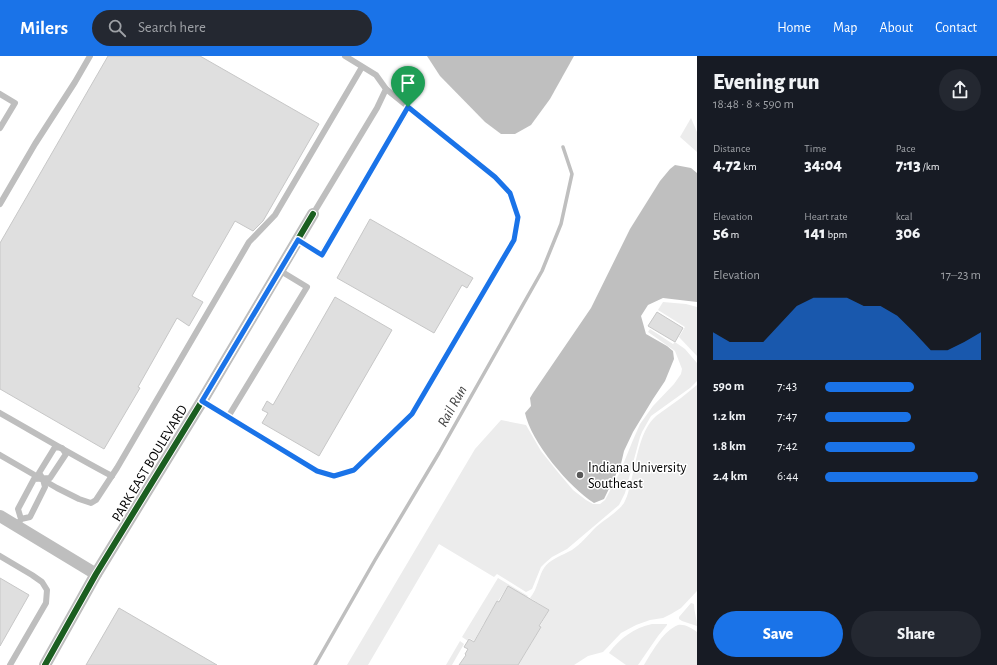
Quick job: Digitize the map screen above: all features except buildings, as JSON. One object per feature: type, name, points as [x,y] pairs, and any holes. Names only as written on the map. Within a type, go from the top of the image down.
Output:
[{"type":"street","name":"PARK EAST BOULEVARD","points":[[45,665],[96,574],[202,401],[313,214]]},
{"type":"street","points":[[0,516],[19,523],[96,574]]},
{"type":"lane","points":[[0,204],[35,144],[90,56]]},
{"type":"lane","points":[[202,401],[317,471],[334,476],[354,470],[412,414],[514,240],[518,217],[510,193],[495,177],[386,89],[376,75],[345,56]]},
{"type":"lane","points":[[0,455],[79,499],[91,503],[96,500],[112,476],[249,242],[275,215],[362,67]]},
{"type":"lane","points":[[313,214],[377,108],[386,89]]},
{"type":"lane","points":[[0,94],[15,103],[0,128]]},
{"type":"lane","points":[[298,240],[322,255],[408,107]]},
{"type":"lane","points":[[228,417],[307,287],[280,270]]},
{"type":"lane","points":[[0,413],[62,448],[80,460],[112,476]]},
{"type":"lane","points":[[62,448],[55,447],[39,473],[43,479],[45,487],[30,517],[19,523],[18,508],[34,479],[43,479],[50,478],[66,454],[62,448]]},
{"type":"lane","points":[[0,556],[42,582],[47,590],[46,603],[10,665]]},
{"type":"shaded area","points":[[427,56],[574,56],[550,99],[531,125],[515,134],[501,134],[485,122],[440,76]]},
{"type":"shaded area","points":[[691,118],[697,132],[697,152],[680,137]]},
{"type":"shaded area","points":[[675,165],[691,168],[697,173],[697,302],[663,298],[648,305],[641,316],[646,334],[673,351],[674,359],[665,381],[633,432],[624,451],[621,464],[604,499],[594,503],[584,496],[552,463],[535,437],[525,413],[531,406],[530,398],[533,393],[591,308],[630,229],[660,181]]},
{"type":"shaded area","points":[[663,302],[686,304],[697,307],[697,356],[679,337],[685,327],[658,310]]},
{"type":"shaded area","points":[[650,329],[673,344],[675,342],[685,349],[697,363],[697,381],[690,388],[651,416],[640,437],[625,493],[619,505],[567,549],[552,557],[545,563],[541,567],[532,589],[526,592],[497,574],[494,577],[439,544],[368,665],[347,665],[475,449],[501,420],[526,425],[541,451],[557,471],[573,490],[586,500],[593,504],[600,504],[605,500],[620,472],[640,424],[653,406],[674,384],[681,374],[682,369],[675,351],[648,332]]},
{"type":"shaded area","points":[[697,385],[697,591],[681,608],[663,618],[650,620],[636,625],[621,633],[603,652],[588,656],[574,665],[518,665],[549,610],[530,598],[535,590],[541,573],[553,560],[575,548],[596,527],[621,507],[628,493],[638,450],[645,431],[656,416]]},
{"type":"shaded area","points":[[498,578],[528,596],[527,597],[508,586],[497,601],[487,618],[486,623],[484,623],[474,641],[469,638],[468,641],[462,637]]},
{"type":"shaded area","points":[[691,603],[694,604],[697,626],[679,619]]},
{"type":"shaded area","points":[[652,624],[667,625],[638,665],[626,665],[609,653],[628,634],[639,628]]},
{"type":"shaded area","points":[[678,625],[686,626],[697,632],[697,665],[644,665],[654,648],[667,632]]},
{"type":"shaded area","points":[[460,641],[464,644],[452,665],[446,665]]},
{"type":"waterway","name":"Rail Run","points":[[315,665],[375,560],[439,453],[542,271],[561,224],[572,174],[563,147]]},
{"type":"cycle path","points":[[45,665],[96,574],[202,401],[313,214]]},
{"type":"place","name":"Indiana University Southeast","points":[[580,475]]},
{"type":"route","points":[[408,107],[495,177],[510,193],[518,217],[514,240],[412,414],[354,470],[334,476],[317,471],[202,401],[298,240],[322,255],[408,107]]}]
